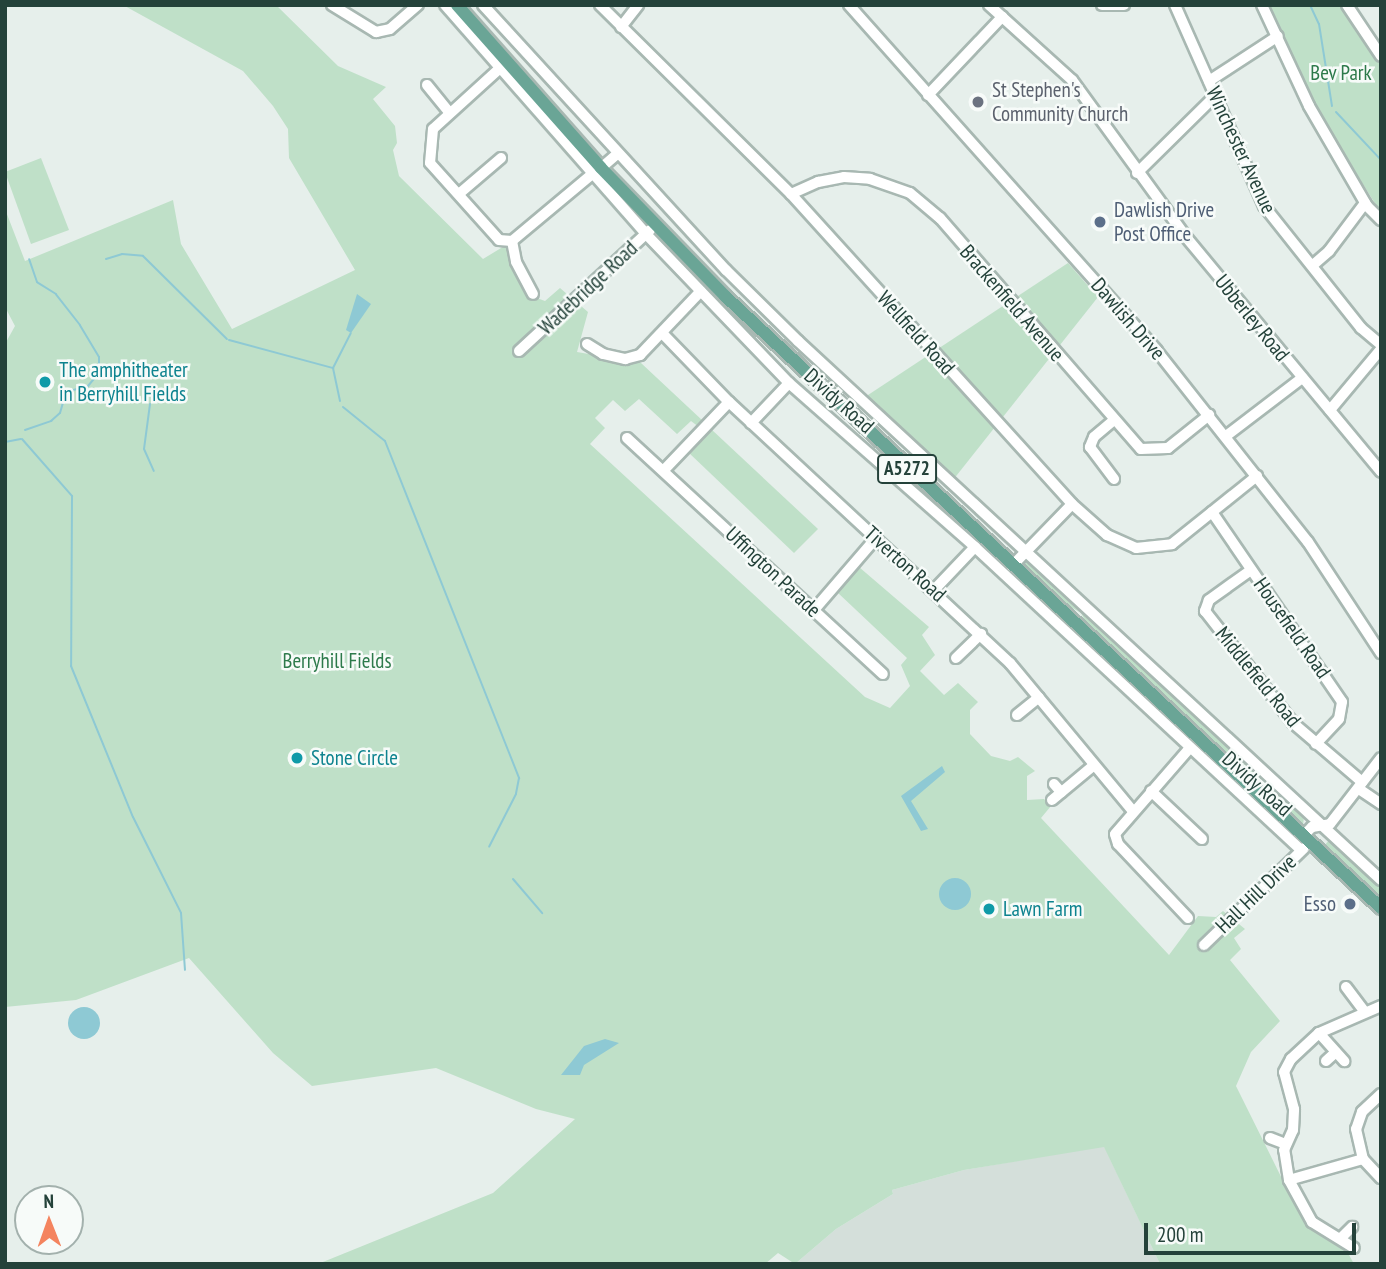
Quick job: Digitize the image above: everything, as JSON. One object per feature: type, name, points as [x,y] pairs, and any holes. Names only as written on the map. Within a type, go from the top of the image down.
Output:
[{"type":"main road","name":"Dividy Road","points":[[457,5],[597,171],[656,224],[725,296],[1304,843],[1381,908]]},
{"type":"street","points":[[331,5],[376,32],[390,29],[418,5]]},
{"type":"street","name":"Dividy Road","points":[[445,5],[499,69],[597,171],[646,234],[789,383],[975,548],[1189,749],[1304,843]]},
{"type":"street","name":"Dividy Road","points":[[483,5],[617,154],[798,341],[1381,880]]},
{"type":"street","name":"Wellfield Road","points":[[600,5],[791,194],[1072,505],[1107,535],[1136,548],[1172,544],[1257,476]]},
{"type":"street","points":[[621,27],[638,5]]},
{"type":"street","name":"Dawlish Drive","points":[[849,5],[1209,415],[1323,563],[1381,653]]},
{"type":"street","name":"Ubberley Road","points":[[989,5],[1072,80],[1138,173],[1302,378],[1381,471]]},
{"type":"street","points":[[1102,5],[1124,5]]},
{"type":"street","name":"Winchester Avenue","points":[[1175,5],[1264,206],[1381,347]]},
{"type":"street","points":[[1262,5],[1309,106],[1366,203],[1381,220]]},
{"type":"street","points":[[1347,5],[1381,56]]},
{"type":"street","points":[[928,95],[1002,17]]},
{"type":"street","points":[[1371,41],[1381,34]]},
{"type":"street","points":[[1209,80],[1278,36]]},
{"type":"street","points":[[499,69],[431,133],[430,163],[460,193],[499,240],[512,241],[617,154]]},
{"type":"street","points":[[427,85],[450,113]]},
{"type":"street","points":[[1138,173],[1216,95]]},
{"type":"street","points":[[460,193],[501,158]]},
{"type":"street","name":"Brackenfield Avenue","points":[[791,194],[818,182],[844,177],[870,178],[910,193],[940,218],[1141,449],[1152,451],[1168,448],[1209,415]]},
{"type":"street","points":[[1313,265],[1329,251],[1366,203]]},
{"type":"street","name":"Wadebridge Road","points":[[519,351],[656,224]]},
{"type":"street","points":[[512,241],[516,262],[533,294]]},
{"type":"street","points":[[587,344],[603,354],[625,359],[640,355],[663,334],[701,291]]},
{"type":"street","points":[[1372,338],[1381,329]]},
{"type":"street","name":"Tiverton Road","points":[[663,334],[729,402],[981,634],[1039,697],[1093,766],[1132,810]]},
{"type":"street","points":[[1330,410],[1349,392],[1381,347]]},
{"type":"street","points":[[1226,436],[1302,378]]},
{"type":"street","points":[[751,422],[789,383]]},
{"type":"street","points":[[664,470],[729,402]]},
{"type":"street","points":[[1114,420],[1094,437],[1090,447],[1114,479]]},
{"type":"street","name":"Uffington Parade","points":[[627,438],[883,674]]},
{"type":"street","points":[[1012,566],[1072,505]]},
{"type":"street","name":"Housefield Road","points":[[1212,512],[1342,702],[1339,719],[1316,744]]},
{"type":"street","points":[[814,610],[876,538]]},
{"type":"street","points":[[934,590],[975,548]]},
{"type":"street","name":"Middlefield Road","points":[[1251,570],[1209,600],[1205,611],[1249,672],[1316,744],[1381,804]]},
{"type":"street","points":[[956,658],[981,634]]},
{"type":"street","points":[[1017,715],[1039,697]]},
{"type":"street","points":[[1188,918],[1118,844],[1116,828],[1189,749]]},
{"type":"street","name":"Hall Hill Drive","points":[[1204,945],[1320,826],[1330,824],[1381,758]]},
{"type":"street","points":[[1052,800],[1057,788],[1093,766]]},
{"type":"street","points":[[1151,791],[1202,839]]},
{"type":"street","points":[[1353,989],[1365,1012]]},
{"type":"street","points":[[1354,1248],[1312,1222],[1289,1180],[1283,1158],[1294,1109],[1284,1072],[1291,1059],[1319,1034],[1381,1006]]},
{"type":"street","points":[[1319,1034],[1344,1061]]},
{"type":"street","points":[[1326,1061],[1336,1052]]},
{"type":"street","points":[[1381,1094],[1357,1119],[1363,1159],[1381,1178]]},
{"type":"street","points":[[1270,1138],[1286,1144]]},
{"type":"street","points":[[1289,1180],[1363,1159]]},
{"type":"street","points":[[1341,1238],[1352,1227]]},
{"type":"shaded area","points":[[1104,1146],[1160,1264],[795,1264],[836,1229],[893,1194],[892,1190],[964,1170]]},
{"type":"green space","name":"Berryhill Fields","points":[[123,5],[276,5],[338,66],[386,87],[373,99],[395,126],[397,143],[393,150],[399,176],[483,259],[506,245],[526,294],[545,301],[560,288],[588,312],[577,352],[641,363],[703,421],[699,427],[691,421],[677,434],[639,399],[625,411],[613,400],[595,418],[605,428],[590,444],[865,697],[890,708],[910,686],[901,665],[907,658],[837,592],[859,567],[929,627],[922,635],[935,655],[920,671],[944,695],[958,683],[978,702],[970,710],[970,734],[991,756],[1010,761],[1018,757],[1035,771],[1027,776],[1027,800],[1044,799],[1051,806],[1041,818],[1169,955],[1198,916],[1216,917],[1223,911],[1245,929],[1234,938],[1241,949],[1230,960],[1280,1021],[1251,1052],[1236,1086],[1295,1205],[1316,1232],[1343,1244],[1354,1264],[1160,1264],[1104,1147],[964,1170],[892,1190],[893,1194],[836,1229],[795,1264],[778,1253],[765,1264],[318,1264],[493,1193],[575,1119],[536,1109],[436,1068],[312,1086],[273,1053],[189,958],[76,1000],[5,1007],[5,344],[15,326],[5,307],[5,209],[25,261],[173,200],[181,244],[232,329],[355,270],[289,158],[288,129],[273,106],[243,71]]},
{"type":"green space","name":"Bev Park","points":[[1269,5],[1345,5],[1381,60],[1381,213],[1305,92]]},
{"type":"green space","points":[[41,158],[69,230],[31,244],[5,172]]},
{"type":"green space","points":[[1068,263],[1098,297],[953,480],[865,397]]},
{"type":"green space","points":[[711,429],[818,529],[794,553],[688,452]]},
{"type":"green space","points":[[1028,558],[1287,798],[1282,802],[1254,783],[1092,634],[1081,613],[1059,600],[1023,567]]},
{"type":"green space","points":[[1289,801],[1304,816],[1303,826],[1284,807]]},
{"type":"green space","points":[[1330,839],[1381,886],[1381,899],[1324,846]]},
{"type":"water","points":[[357,294],[371,304],[351,333],[346,330]]},
{"type":"water","points":[[942,766],[945,772],[911,801],[928,829],[921,831],[901,796]]},
{"type":"water","points":[[955,878],[966,883],[971,894],[966,905],[955,910],[944,905],[939,894],[944,883]]},
{"type":"water","points":[[84,1007],[95,1012],[100,1023],[95,1034],[84,1039],[73,1034],[68,1023],[73,1012]]},
{"type":"water","points":[[605,1039],[619,1043],[584,1065],[580,1075],[561,1075],[584,1046]]},
{"type":"waterway","points":[[1310,5],[1319,24],[1332,106]]},
{"type":"waterway","points":[[1336,112],[1381,160]]},
{"type":"waterway","points":[[106,259],[122,254],[143,256],[227,339]]},
{"type":"waterway","points":[[25,430],[51,421],[60,413],[66,392],[88,386],[99,373],[99,357],[80,325],[56,294],[37,282],[29,259]]},
{"type":"waterway","points":[[340,401],[333,368],[351,333]]},
{"type":"waterway","points":[[229,340],[333,368]]},
{"type":"waterway","points":[[150,404],[144,449],[154,471]]},
{"type":"waterway","points":[[343,407],[385,441],[519,778],[516,794],[489,847]]},
{"type":"waterway","points":[[5,442],[21,439]]},
{"type":"waterway","points":[[22,439],[72,496],[71,666],[133,817],[181,913],[185,970]]},
{"type":"waterway","points":[[513,879],[542,913]]},
{"type":"place","name":"St Stephen's Community Church","points":[[978,102]]},
{"type":"place","name":"Dawlish Drive Post Office","points":[[1100,222]]},
{"type":"place","name":"The amphitheater in Berryhill Fields","points":[[45,382]]},
{"type":"place","name":"Stone Circle","points":[[297,758]]},
{"type":"place","name":"Esso","points":[[1350,904]]},
{"type":"place","name":"Lawn Farm","points":[[989,909]]}]
